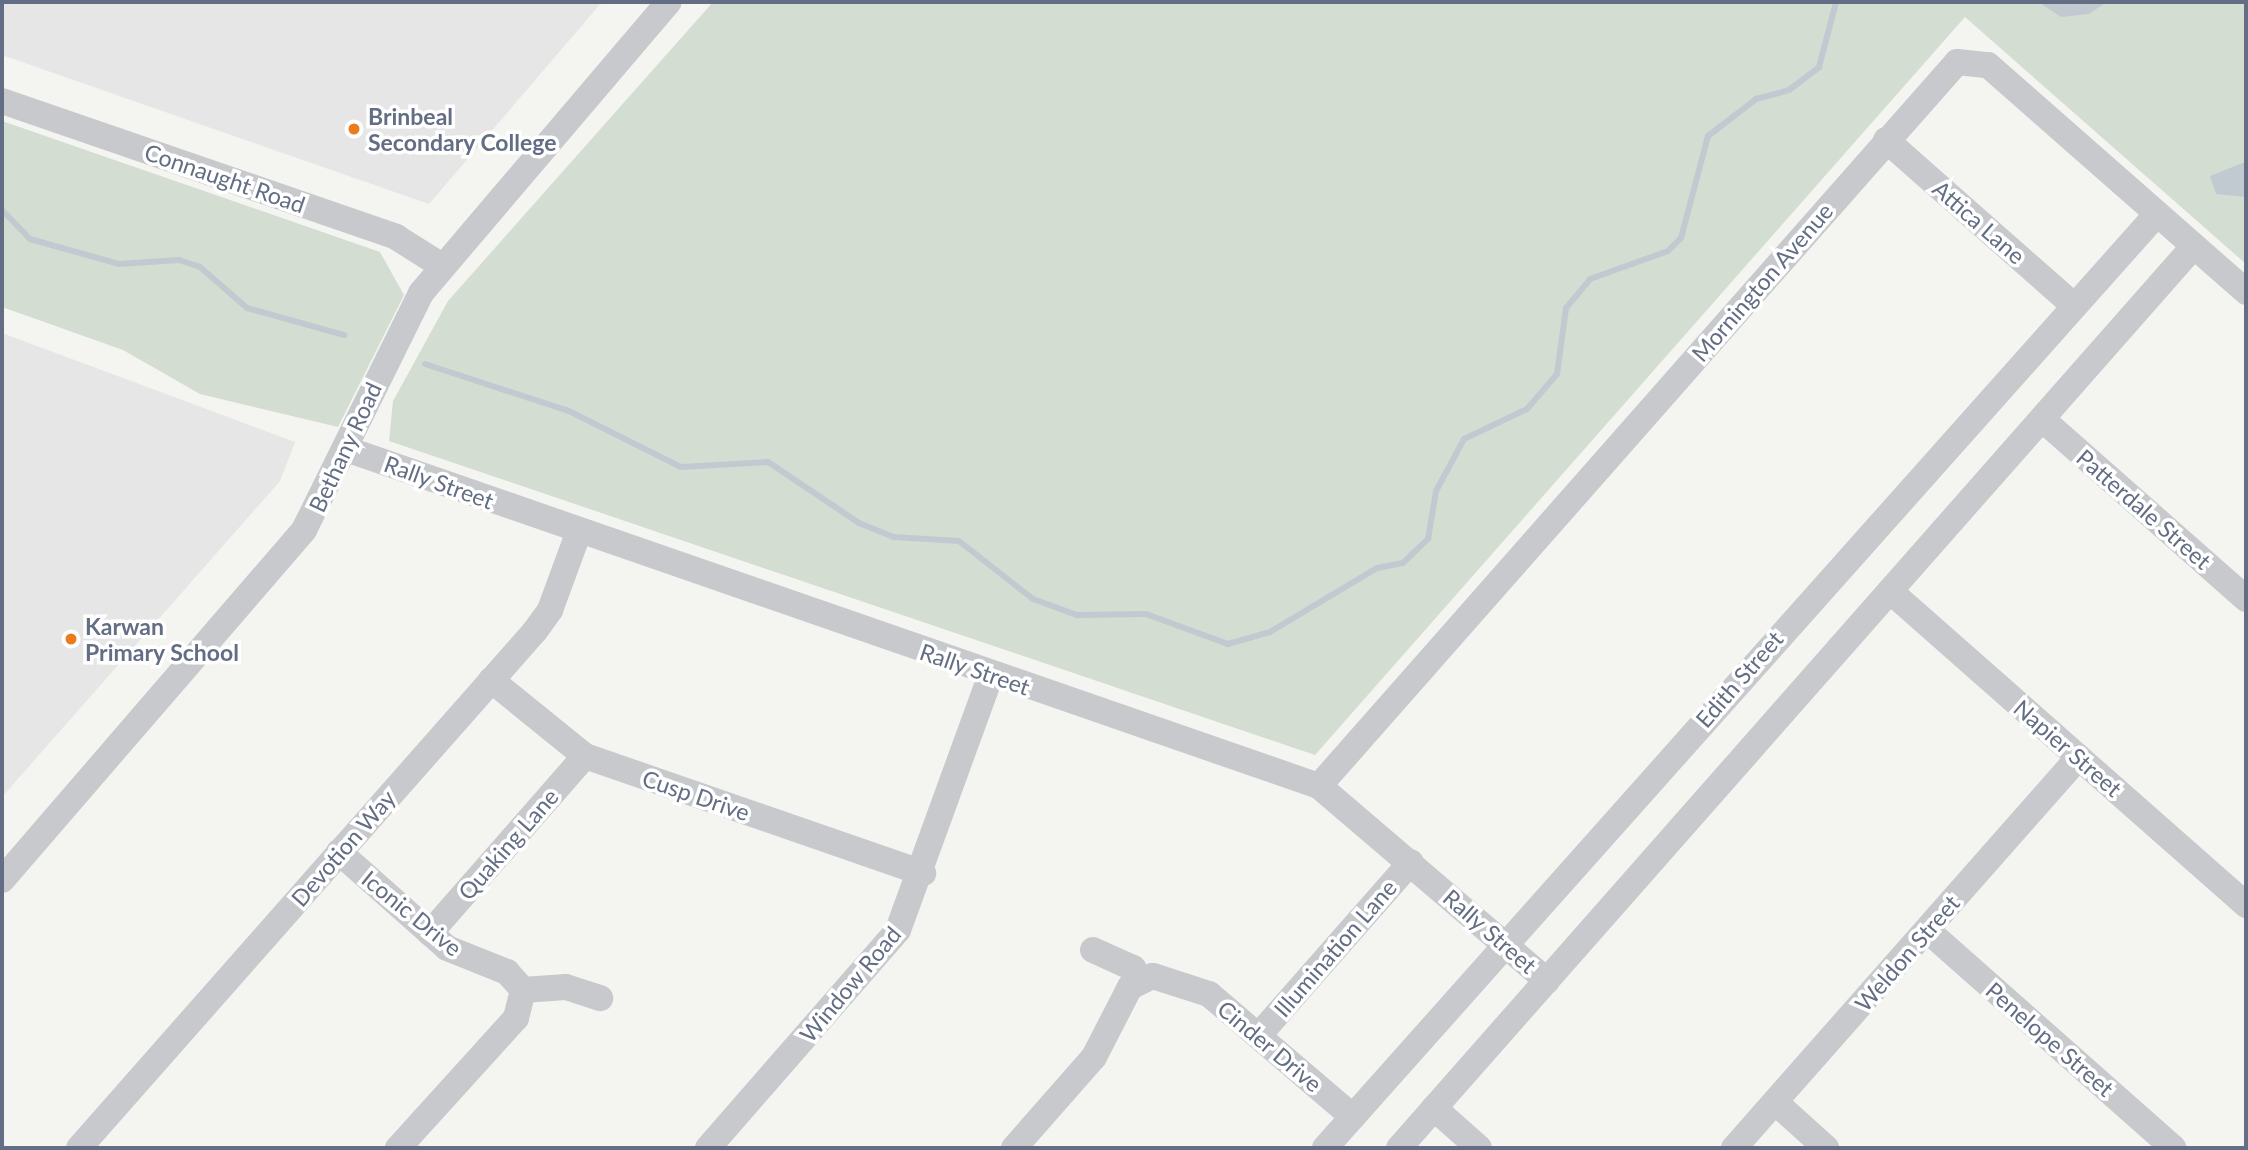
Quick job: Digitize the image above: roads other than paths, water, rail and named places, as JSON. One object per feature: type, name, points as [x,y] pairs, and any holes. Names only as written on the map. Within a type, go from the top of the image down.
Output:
[{"type":"street","name":"Bethany Road","points":[[2,880],[278,562],[325,498],[349,450],[405,317],[442,266],[669,2]]},
{"type":"street","name":"Mornington Avenue","points":[[1319,786],[1951,67],[1979,60],[2246,292]]},
{"type":"street","name":"Connaught Road","points":[[2,101],[396,237],[442,266]]},
{"type":"street","name":"Attica Lane","points":[[1886,140],[2072,304]]},
{"type":"street","name":"Edith Street","points":[[1325,1148],[2072,304],[2157,214]]},
{"type":"street","points":[[1399,1148],[2194,247]]},
{"type":"street","name":"Patterdale Street","points":[[2042,419],[2246,598]]},
{"type":"street","name":"Rally Street","points":[[349,450],[991,675],[1319,786],[1412,862],[1547,981]]},
{"type":"street","name":"Devotion Way","points":[[79,1148],[550,610],[579,531]]},
{"type":"street","name":"Napier Street","points":[[1890,591],[2246,905]]},
{"type":"street","name":"Window Road","points":[[708,1148],[886,947],[923,873],[991,675]]},
{"type":"street","name":"Cusp Drive","points":[[491,680],[585,756],[923,873]]},
{"type":"street","name":"Quaking Lane","points":[[430,933],[585,756]]},
{"type":"street","name":"Weldon Street","points":[[1734,1148],[2079,757]]},
{"type":"street","name":"Iconic Drive","points":[[339,852],[430,933],[462,956],[517,977],[523,990]]},
{"type":"street","name":"Illumination Lane","points":[[1259,1035],[1412,862]]},
{"type":"street","name":"Penelope Street","points":[[1927,930],[2173,1148]]},
{"type":"street","points":[[1014,1148],[1094,1057],[1123,997],[1140,979],[1133,968],[1093,950]]},
{"type":"street","name":"Cinder Drive","points":[[1140,979],[1153,976],[1209,994],[1353,1117]]},
{"type":"street","points":[[398,1148],[516,1018],[523,990],[566,986],[600,998]]},
{"type":"street","points":[[1775,1102],[1826,1148]]},
{"type":"street","points":[[1434,1108],[1479,1148]]},
{"type":"waterway","points":[[425,364],[569,411],[681,467],[768,462],[859,523],[894,537],[959,541],[1033,599],[1077,615],[1146,614],[1228,644],[1270,632],[1377,568],[1403,563],[1428,539],[1436,491],[1464,439],[1527,409],[1557,374],[1566,308],[1590,279],[1668,251],[1681,238],[1708,136],[1756,99],[1789,90],[1819,67],[1836,2]]},
{"type":"waterway","points":[[2,210],[30,239],[119,264],[179,260],[200,267],[247,308],[344,335]]},
{"type":"place","name":"Brinbeal Secondary College","points":[[354,129]]},
{"type":"place","name":"Karwan Primary School","points":[[71,639]]}]
